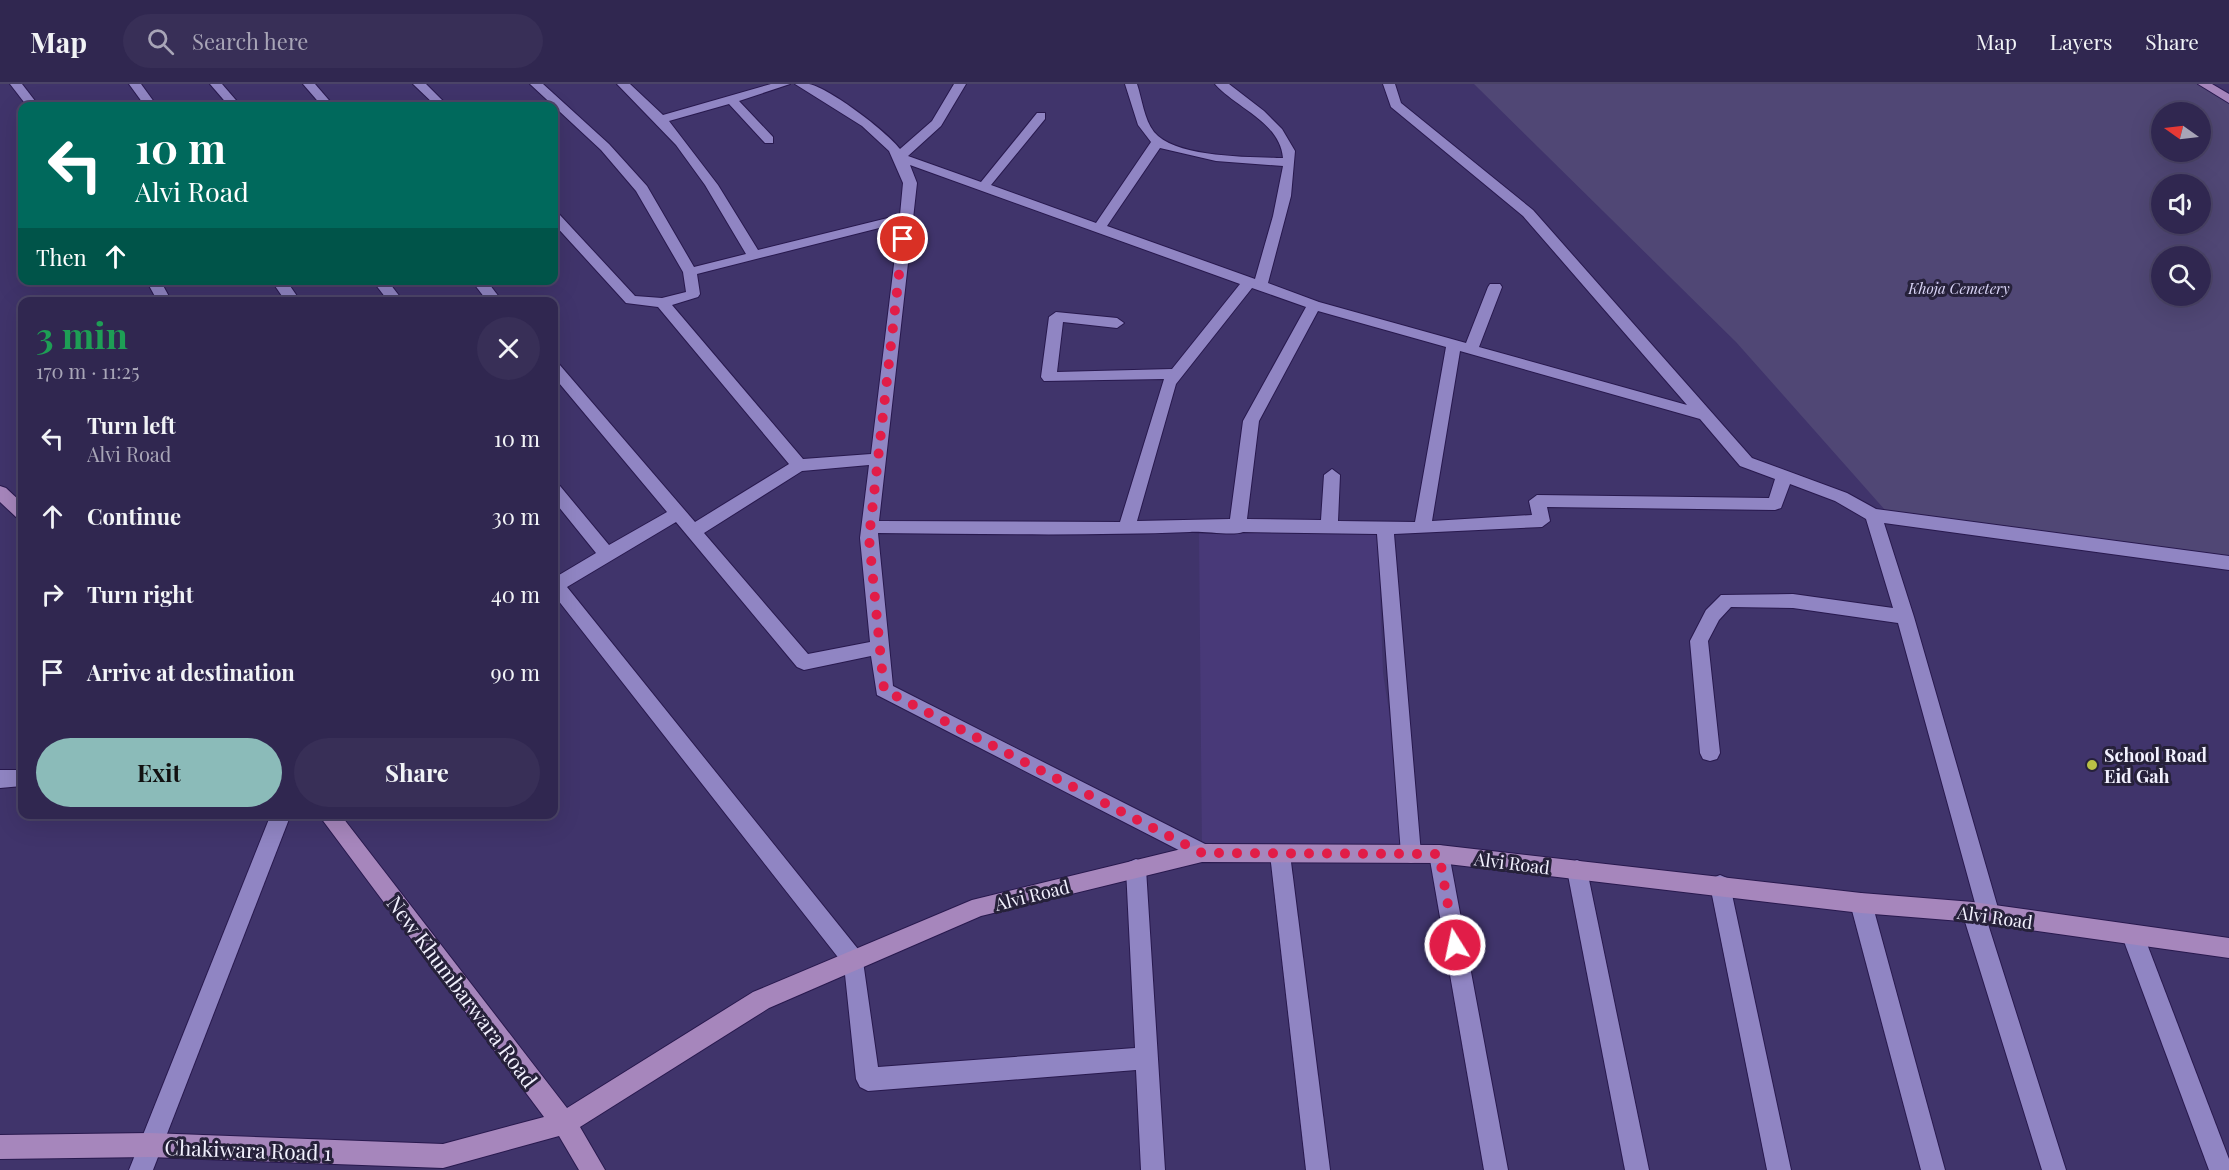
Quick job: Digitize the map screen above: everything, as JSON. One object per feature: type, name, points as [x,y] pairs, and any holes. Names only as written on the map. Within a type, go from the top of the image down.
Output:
[{"type":"street","points":[[16,84],[30,102]]},
{"type":"street","points":[[135,84],[148,102]]},
{"type":"street","points":[[216,84],[232,102]]},
{"type":"street","points":[[309,84],[325,102]]},
{"type":"street","points":[[419,84],[438,102]]},
{"type":"street","points":[[536,84],[556,102]]},
{"type":"street","points":[[623,84],[661,119],[710,178],[754,256]]},
{"type":"street","points":[[661,119],[784,84]]},
{"type":"street","points":[[801,84],[844,108],[884,136],[906,167],[910,183],[869,538],[884,690],[1202,853]]},
{"type":"street","points":[[899,157],[937,123],[960,84]]},
{"type":"street","points":[[1131,84],[1148,134],[1156,143],[1192,153],[1245,161],[1289,162]]},
{"type":"street","points":[[1127,528],[1170,383],[1255,284],[1290,172],[1289,151],[1269,121],[1221,84]]},
{"type":"street","points":[[1389,84],[1395,104],[1528,213],[1746,462],[1841,497],[1873,515],[2229,563]]},
{"type":"street","points":[[2204,84],[2229,99]]},
{"type":"street","points":[[732,100],[769,140]]},
{"type":"street","points":[[558,104],[605,147],[642,189],[690,272],[693,294],[662,303],[631,300],[558,221]]},
{"type":"street","points":[[983,187],[1041,116]]},
{"type":"street","points":[[1099,228],[1156,143]]},
{"type":"street","points":[[899,157],[1314,305],[1704,415]]},
{"type":"street","points":[[690,272],[906,217]]},
{"type":"street","points":[[383,285],[393,297]]},
{"type":"street","points":[[482,285],[492,297]]},
{"type":"street","points":[[1471,349],[1495,287]]},
{"type":"street","points":[[662,303],[799,465]]},
{"type":"street","points":[[1237,528],[1251,421],[1314,305]]},
{"type":"street","points":[[1117,323],[1056,317],[1049,377],[1177,374]]},
{"type":"street","points":[[1422,528],[1454,344]]},
{"type":"street","points":[[558,373],[804,662],[880,647]]},
{"type":"street","points":[[693,532],[799,465],[879,459]]},
{"type":"street","points":[[1329,528],[1332,475]]},
{"type":"street","points":[[871,527],[1127,528],[1200,525],[1237,528],[1422,528],[1542,521],[1537,501],[1775,504],[1784,477]]},
{"type":"street","points":[[1,494],[18,509]]},
{"type":"street","points":[[558,495],[607,555]]},
{"type":"street","points":[[558,584],[678,513]]},
{"type":"street","points":[[1873,515],[1905,617],[1981,914],[2054,1170]]},
{"type":"street","points":[[1385,528],[1411,854]]},
{"type":"street","points":[[558,590],[854,961],[868,1079],[1147,1058]]},
{"type":"street","points":[[1710,753],[1699,641],[1712,615],[1727,600],[1793,601],[1905,617]]},
{"type":"street","points":[[0,779],[18,778]]},
{"type":"street","points":[[141,1170],[279,819]]},
{"type":"street","name":"New Khumbarwara Road","points":[[332,819],[564,1124],[593,1170]]},
{"type":"street","name":"Alvi Road","points":[[564,1124],[761,1000],[979,908],[1202,853],[1439,854],[1861,903],[1981,914],[2229,948]]},
{"type":"street","points":[[1280,854],[1318,1170]]},
{"type":"street","points":[[1439,854],[1496,1170]]},
{"type":"street","points":[[1136,869],[1153,1170]]},
{"type":"street","points":[[1577,870],[1637,1170]]},
{"type":"street","points":[[1720,885],[1779,1170]]},
{"type":"street","points":[[1861,903],[1934,1170]]},
{"type":"street","points":[[2133,936],[2221,1170]]},
{"type":"street","name":"Chakiwara Road 1","points":[[0,1147],[150,1145],[443,1156],[564,1124]]},
{"type":"shaded area","points":[[1199,532],[1378,534],[1383,673],[1411,854],[1202,853]]},
{"type":"green space","name":"Khoja Cemetery","points":[[1474,84],[2203,84],[2229,99],[2229,564],[1893,519],[1736,342]]},
{"type":"place","name":"School Road Eid Gah","points":[[2092,765]]},
{"type":"route","points":[[903,239],[869,538],[884,690],[1202,853],[1439,854],[1455,945]]}]
